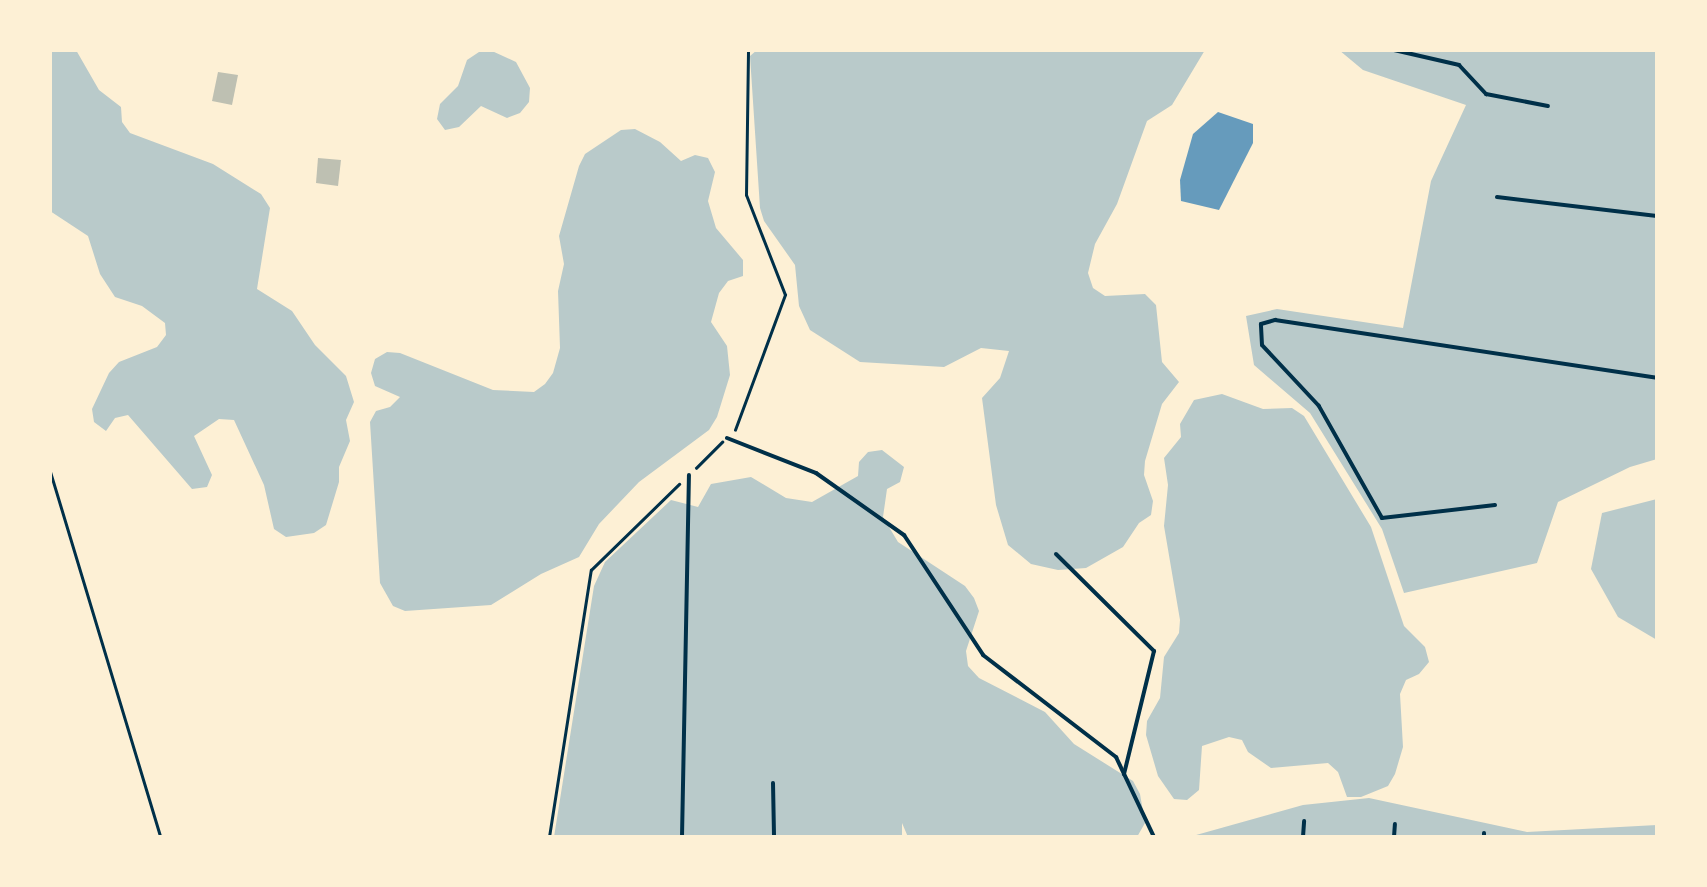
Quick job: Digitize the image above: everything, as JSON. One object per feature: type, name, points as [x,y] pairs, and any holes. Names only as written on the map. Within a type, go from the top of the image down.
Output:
[{"type":"lane","points":[[1394,50],[1459,65],[1486,94],[1548,106]]},
{"type":"lane","points":[[1497,197],[1657,216]]},
{"type":"lane","points":[[1495,505],[1382,518],[1319,406],[1262,345],[1261,324],[1275,320],[1657,378]]},
{"type":"lane","points":[[726,438],[816,473],[904,534],[983,655],[1116,757],[1154,837]]},
{"type":"lane","points":[[682,837],[689,475]]},
{"type":"lane","points":[[1056,554],[1154,651],[1124,774]]},
{"type":"lane","points":[[773,782],[774,837]]},
{"type":"lane","points":[[1303,837],[1304,821]]},
{"type":"lane","points":[[1394,837],[1395,824]]},
{"type":"path","points":[[549,837],[591,570],[736,429],[784,295],[746,195],[748,50]]},
{"type":"path","points":[[50,470],[162,837]]},
{"type":"shaded area","points":[[50,50],[76,50],[99,90],[121,107],[122,122],[130,133],[213,164],[261,194],[270,208],[257,289],[292,311],[315,345],[346,376],[354,402],[346,420],[350,441],[339,467],[339,482],[326,525],[314,533],[286,537],[274,529],[264,485],[234,420],[219,419],[194,436],[212,475],[207,487],[192,489],[128,415],[115,418],[106,431],[94,422],[92,409],[109,373],[119,362],[157,347],[166,335],[165,323],[142,306],[115,297],[100,274],[88,236],[50,211]]},
{"type":"shaded area","points":[[757,50],[1205,50],[1172,105],[1147,121],[1117,204],[1095,244],[1088,273],[1093,288],[1105,296],[1145,294],[1156,305],[1162,362],[1179,382],[1162,404],[1145,461],[1144,475],[1153,501],[1151,515],[1139,523],[1123,547],[1086,568],[1058,570],[1031,564],[1008,545],[996,505],[982,398],[1000,378],[1009,351],[981,348],[944,367],[860,362],[810,330],[799,306],[795,265],[764,221],[760,208],[750,56]]},
{"type":"shaded area","points":[[1339,50],[1657,50],[1657,459],[1630,467],[1558,502],[1537,563],[1404,593],[1382,529],[1310,413],[1254,365],[1246,316],[1277,309],[1403,328],[1431,181],[1466,105],[1363,70]]},
{"type":"shaded area","points":[[492,51],[516,62],[530,88],[529,102],[520,113],[507,118],[481,106],[459,127],[445,130],[437,119],[440,104],[458,86],[467,60],[479,52]]},
{"type":"shaded area","points":[[635,129],[660,142],[681,161],[695,155],[708,158],[715,172],[708,201],[716,228],[743,260],[743,276],[728,281],[719,293],[711,322],[727,346],[730,375],[717,417],[709,430],[639,482],[599,524],[579,557],[541,574],[491,605],[405,611],[393,606],[380,583],[370,422],[376,411],[390,407],[400,397],[375,386],[371,373],[375,359],[387,352],[400,353],[493,390],[534,392],[545,384],[553,373],[560,348],[558,291],[564,264],[559,236],[579,166],[585,154],[621,130]]},
{"type":"shaded area","points":[[1222,394],[1263,409],[1292,408],[1304,416],[1371,527],[1404,626],[1425,647],[1429,662],[1419,674],[1406,680],[1400,694],[1403,747],[1395,774],[1388,786],[1361,797],[1347,797],[1338,772],[1328,763],[1271,768],[1248,752],[1242,740],[1229,737],[1202,746],[1199,790],[1187,800],[1174,799],[1158,776],[1146,735],[1147,721],[1160,698],[1164,657],[1179,633],[1180,620],[1164,526],[1168,485],[1164,458],[1181,437],[1180,424],[1194,400]]},
{"type":"shaded area","points":[[882,450],[904,467],[900,482],[887,489],[883,517],[898,542],[965,586],[974,598],[979,611],[966,651],[968,666],[979,678],[1045,712],[1074,744],[1133,781],[1140,794],[1145,823],[1137,837],[908,837],[902,823],[902,837],[554,837],[594,586],[605,562],[671,500],[698,507],[711,484],[751,477],[786,498],[812,502],[858,476],[859,462],[868,452]]},
{"type":"shaded area","points":[[1657,499],[1657,640],[1618,617],[1591,569],[1602,513]]},
{"type":"shaded area","points":[[1369,798],[1527,832],[1657,825],[1657,837],[1189,837],[1303,805]]},
{"type":"water","points":[[1218,112],[1253,124],[1253,143],[1219,210],[1181,201],[1180,180],[1193,134]]},
{"type":"building","points":[[218,72],[238,75],[232,105],[212,101]]},
{"type":"building","points":[[318,158],[341,160],[338,186],[316,183]]}]
